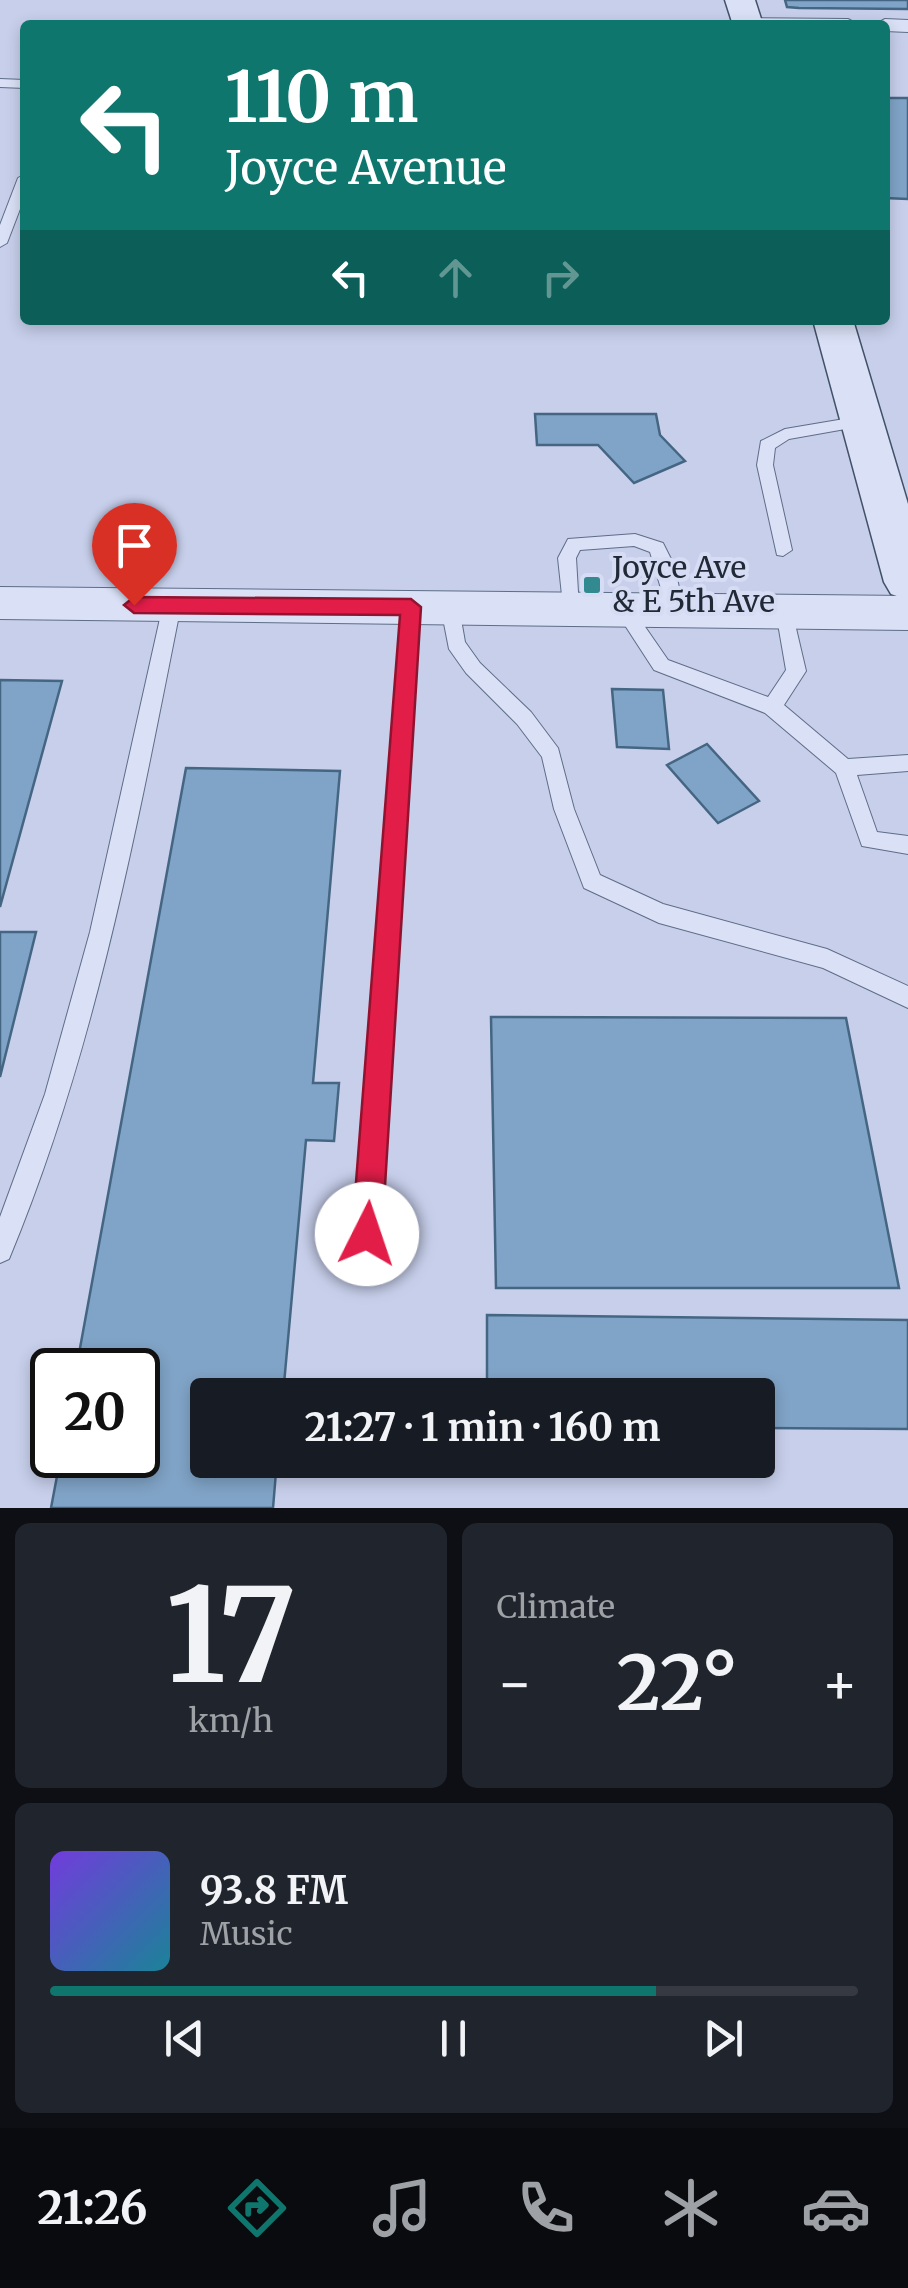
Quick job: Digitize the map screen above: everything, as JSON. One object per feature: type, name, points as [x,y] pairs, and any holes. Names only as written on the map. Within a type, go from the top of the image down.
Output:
[{"type":"main road","points":[[834,325],[908,582]]},
{"type":"street","points":[[0,603],[908,613]]},
{"type":"lane","points":[[0,243],[20,191]]},
{"type":"lane","points":[[783,550],[766,465],[766,445],[785,434],[862,421]]},
{"type":"lane","points":[[570,609],[568,558],[574,544],[595,539],[635,540],[656,548],[666,565],[675,610]]},
{"type":"lane","points":[[0,1250],[36,1165],[70,1045],[172,605]]},
{"type":"lane","points":[[430,607],[464,656],[524,718],[551,754],[564,809],[592,881],[659,913],[827,959],[908,997]]},
{"type":"lane","points":[[367,1234],[430,607]]},
{"type":"lane","points":[[624,610],[661,665],[772,708],[844,768],[870,840],[908,845]]},
{"type":"lane","points":[[772,708],[796,671],[785,612]]},
{"type":"lane","points":[[844,768],[908,762]]},
{"type":"building","points":[[785,0],[908,0],[908,9],[799,8],[787,7]]},
{"type":"building","points":[[890,98],[908,98],[908,199],[890,198]]},
{"type":"building","points":[[535,414],[656,414],[660,435],[685,461],[634,483],[598,445],[537,445]]},
{"type":"building","points":[[0,680],[62,681],[0,907]]},
{"type":"building","points":[[612,689],[663,690],[669,749],[617,747]]},
{"type":"building","points":[[707,744],[759,801],[718,823],[667,765]]},
{"type":"building","points":[[186,768],[340,771],[313,1083],[339,1083],[334,1141],[306,1140],[285,1378],[190,1378],[190,1478],[276,1478],[273,1508],[51,1508],[57,1478],[160,1478],[160,1348],[80,1348]]},
{"type":"building","points":[[0,932],[36,932],[0,1077]]},
{"type":"building","points":[[491,1017],[846,1018],[899,1288],[496,1288]]},
{"type":"building","points":[[487,1315],[908,1320],[908,1429],[775,1428],[775,1378],[487,1378]]},
{"type":"place","name":"Joyce Ave & E 5th Ave","points":[[592,585]]},
{"type":"route","points":[[134,605],[411,607],[367,1234]]}]
